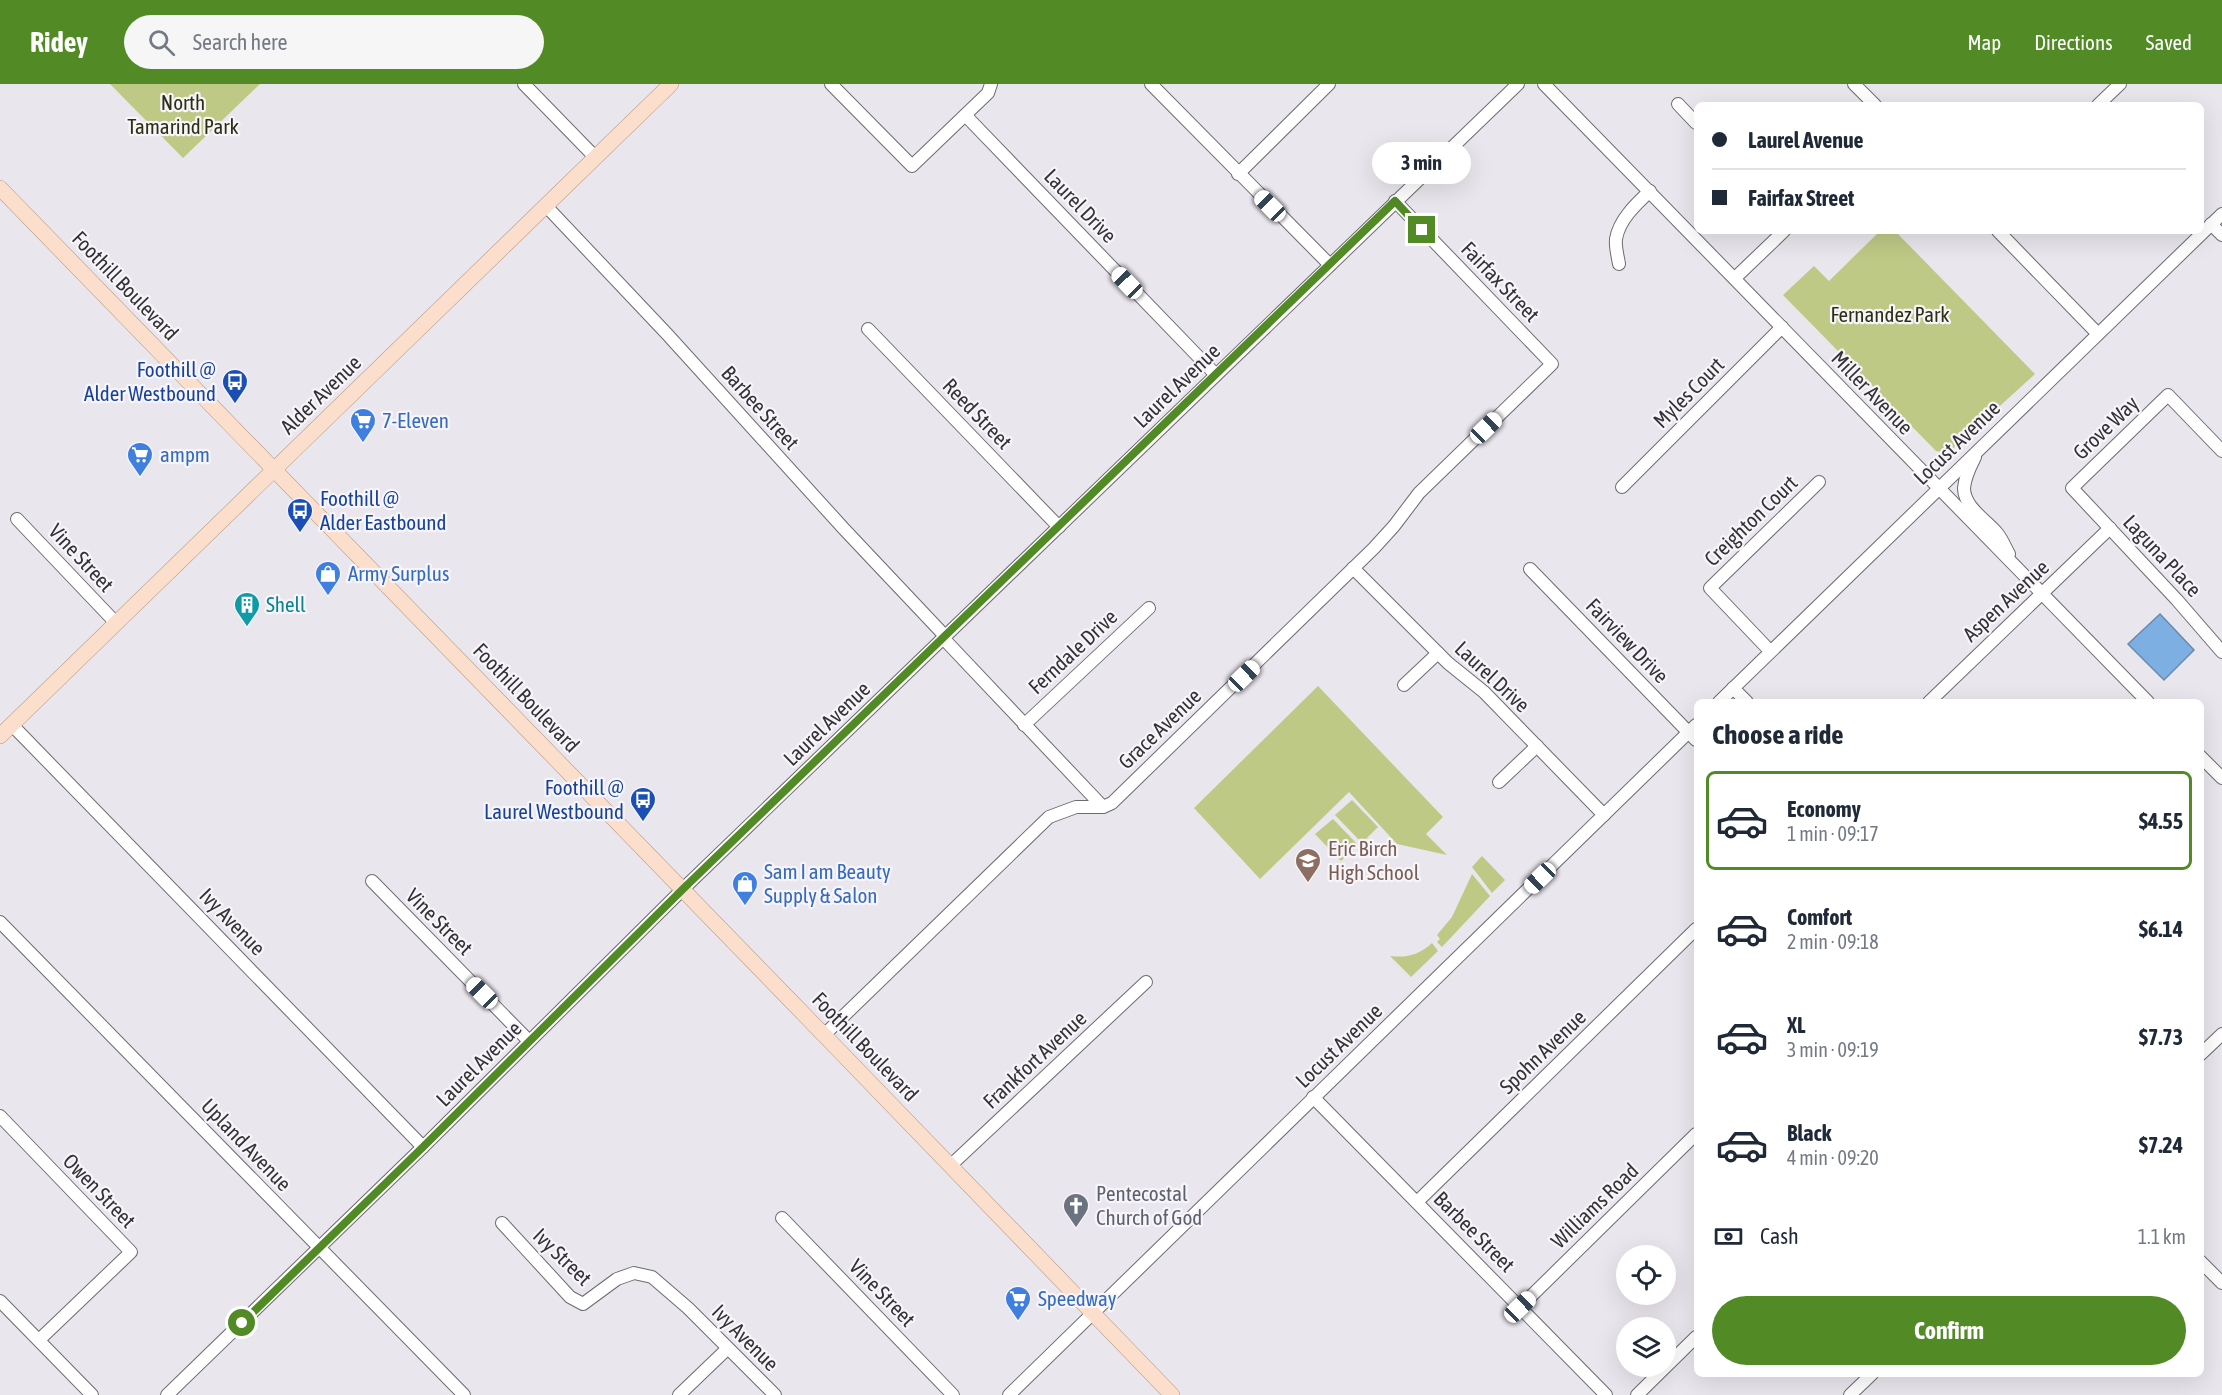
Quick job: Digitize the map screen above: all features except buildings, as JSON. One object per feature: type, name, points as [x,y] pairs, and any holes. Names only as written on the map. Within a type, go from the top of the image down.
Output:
[{"type":"main road","name":"Alder Avenue","points":[[0,736],[671,84]]},
{"type":"main road","name":"Foothill Boulevard","points":[[0,188],[825,1035],[1172,1395]]},
{"type":"street","points":[[524,84],[595,157]]},
{"type":"street","points":[[831,84],[912,166],[966,116],[988,93],[992,84]]},
{"type":"street","points":[[1151,84],[1330,265]]},
{"type":"street","points":[[1238,174],[1329,84]]},
{"type":"street","name":"Laurel Avenue","points":[[167,1395],[423,1147],[683,889],[1518,84]]},
{"type":"street","name":"Miller Avenue","points":[[1544,84],[2145,699]]},
{"type":"street","points":[[1854,84],[1872,102]]},
{"type":"street","points":[[2101,102],[2120,84]]},
{"type":"street","points":[[1678,104],[1694,121]]},
{"type":"street","name":"Laurel Drive","points":[[966,116],[1216,375]]},
{"type":"street","points":[[1619,264],[1616,240],[1621,225],[1632,209],[1650,191]]},
{"type":"street","name":"Fairfax Street","points":[[1395,201],[1552,364]]},
{"type":"street","name":"Barbee Street","points":[[546,206],[1024,725],[1103,807]]},
{"type":"street","name":"Locust Avenue","points":[[2204,232],[2222,214]]},
{"type":"street","points":[[2211,225],[2222,235]]},
{"type":"street","points":[[1735,278],[1781,234]]},
{"type":"street","points":[[2001,234],[2098,334]]},
{"type":"street","name":"Locust Avenue","points":[[1722,699],[2202,234]]},
{"type":"street","name":"Myles Court","points":[[1622,487],[1782,327]]},
{"type":"street","name":"Reed Street","points":[[868,329],[1059,527]]},
{"type":"street","name":"Grace Avenue","points":[[1103,807],[1112,803],[1353,568],[1390,531],[1419,493],[1552,364]]},
{"type":"street","name":"Grove Way","points":[[2072,488],[2168,395],[2222,451]]},
{"type":"street","points":[[1979,449],[1966,477],[1964,491],[1966,497],[1972,508],[1997,534],[2021,572]]},
{"type":"street","name":"Creighton Court","points":[[1770,651],[1710,588],[1820,482]]},
{"type":"street","name":"Laguna Place","points":[[2072,488],[2222,651]]},
{"type":"street","name":"Vine Street","points":[[17,519],[116,623]]},
{"type":"street","name":"Aspen Avenue","points":[[1932,699],[2110,528]]},
{"type":"street","name":"Laurel Drive","points":[[1353,568],[1454,669],[1484,692],[1604,815]]},
{"type":"street","name":"Fairview Drive","points":[[1530,569],[1694,732]]},
{"type":"street","name":"Ferndale Drive","points":[[1024,725],[1149,608]]},
{"type":"street","points":[[1404,685],[1438,653]]},
{"type":"street","points":[[1733,688],[1744,699]]},
{"type":"street","name":"Ivy Avenue","points":[[12,725],[423,1147]]},
{"type":"street","name":"Locust Avenue","points":[[1009,1395],[1604,815],[1694,732]]},
{"type":"street","points":[[1499,782],[1537,747]]},
{"type":"street","points":[[2204,760],[2222,778]]},
{"type":"street","points":[[825,1035],[1049,817],[1076,807],[1103,807]]},
{"type":"street","name":"Vine Street","points":[[372,881],[529,1041]]},
{"type":"street","name":"Upland Avenue","points":[[0,922],[464,1395]]},
{"type":"street","name":"Spohn Avenue","points":[[1416,1202],[1694,931]]},
{"type":"street","name":"Frankfort Avenue","points":[[950,1166],[1146,982]]},
{"type":"street","points":[[2204,1051],[2222,1034]]},
{"type":"street","name":"Barbee Street","points":[[1313,1097],[1606,1395]]},
{"type":"street","name":"Owen Street","points":[[0,1116],[131,1252],[39,1340]]},
{"type":"street","name":"Williams Road","points":[[1520,1307],[1694,1136]]},
{"type":"street","name":"Vine Street","points":[[782,1218],[953,1395]]},
{"type":"street","name":"Ivy Street","points":[[502,1223],[570,1297],[583,1304],[617,1279],[634,1273],[651,1277],[688,1308]]},
{"type":"street","points":[[2204,1265],[2222,1283]]},
{"type":"street","points":[[0,1300],[92,1395]]},
{"type":"street","name":"Ivy Avenue","points":[[688,1308],[775,1395]]},
{"type":"street","points":[[1637,1395],[1694,1339]]},
{"type":"street","points":[[679,1395],[728,1349]]},
{"type":"street","points":[[1850,1395],[1869,1377]]},
{"type":"green space","name":"North Tamarind Park","points":[[110,84],[260,84],[183,158]]},
{"type":"green space","name":"Fernandez Park","points":[[1877,234],[1898,234],[2035,374],[1948,453],[1936,451],[1783,295],[1814,266],[1829,281]]},
{"type":"green space","points":[[1318,686],[1443,817],[1426,834],[1447,855],[1397,844],[1349,792],[1260,879],[1194,808]]},
{"type":"green space","points":[[1352,800],[1378,827],[1362,843],[1335,815]]},
{"type":"green space","points":[[1333,819],[1358,845],[1341,861],[1315,834]]},
{"type":"green space","points":[[1482,856],[1505,880],[1492,893],[1472,867]]},
{"type":"green space","points":[[1472,874],[1490,896],[1442,947],[1437,942],[1440,939],[1437,935],[1452,917]]},
{"type":"green space","points":[[1432,943],[1438,951],[1411,977],[1390,956],[1412,955]]},
{"type":"water","points":[[2160,614],[2194,650],[2164,680],[2128,644]]},
{"type":"place","name":"Foothill @ Alder Westbound","points":[[235,405]]},
{"type":"place","name":"7-Eleven","points":[[363,444]]},
{"type":"place","name":"ampm","points":[[140,478]]},
{"type":"place","name":"Foothill @ Alder Eastbound","points":[[300,534]]},
{"type":"place","name":"Army Surplus","points":[[328,597]]},
{"type":"place","name":"Shell","points":[[247,628]]},
{"type":"place","name":"Foothill @ Laurel Westbound","points":[[643,823]]},
{"type":"place","name":"Eric Birch High School","points":[[1308,884]]},
{"type":"place","name":"Sam I am Beauty Supply & Salon","points":[[745,907]]},
{"type":"place","name":"Pentecostal Church of God","points":[[1076,1229]]},
{"type":"place","name":"Speedway","points":[[1018,1322]]},
{"type":"route","points":[[242,1323],[683,889],[1395,201],[1422,230]]}]
